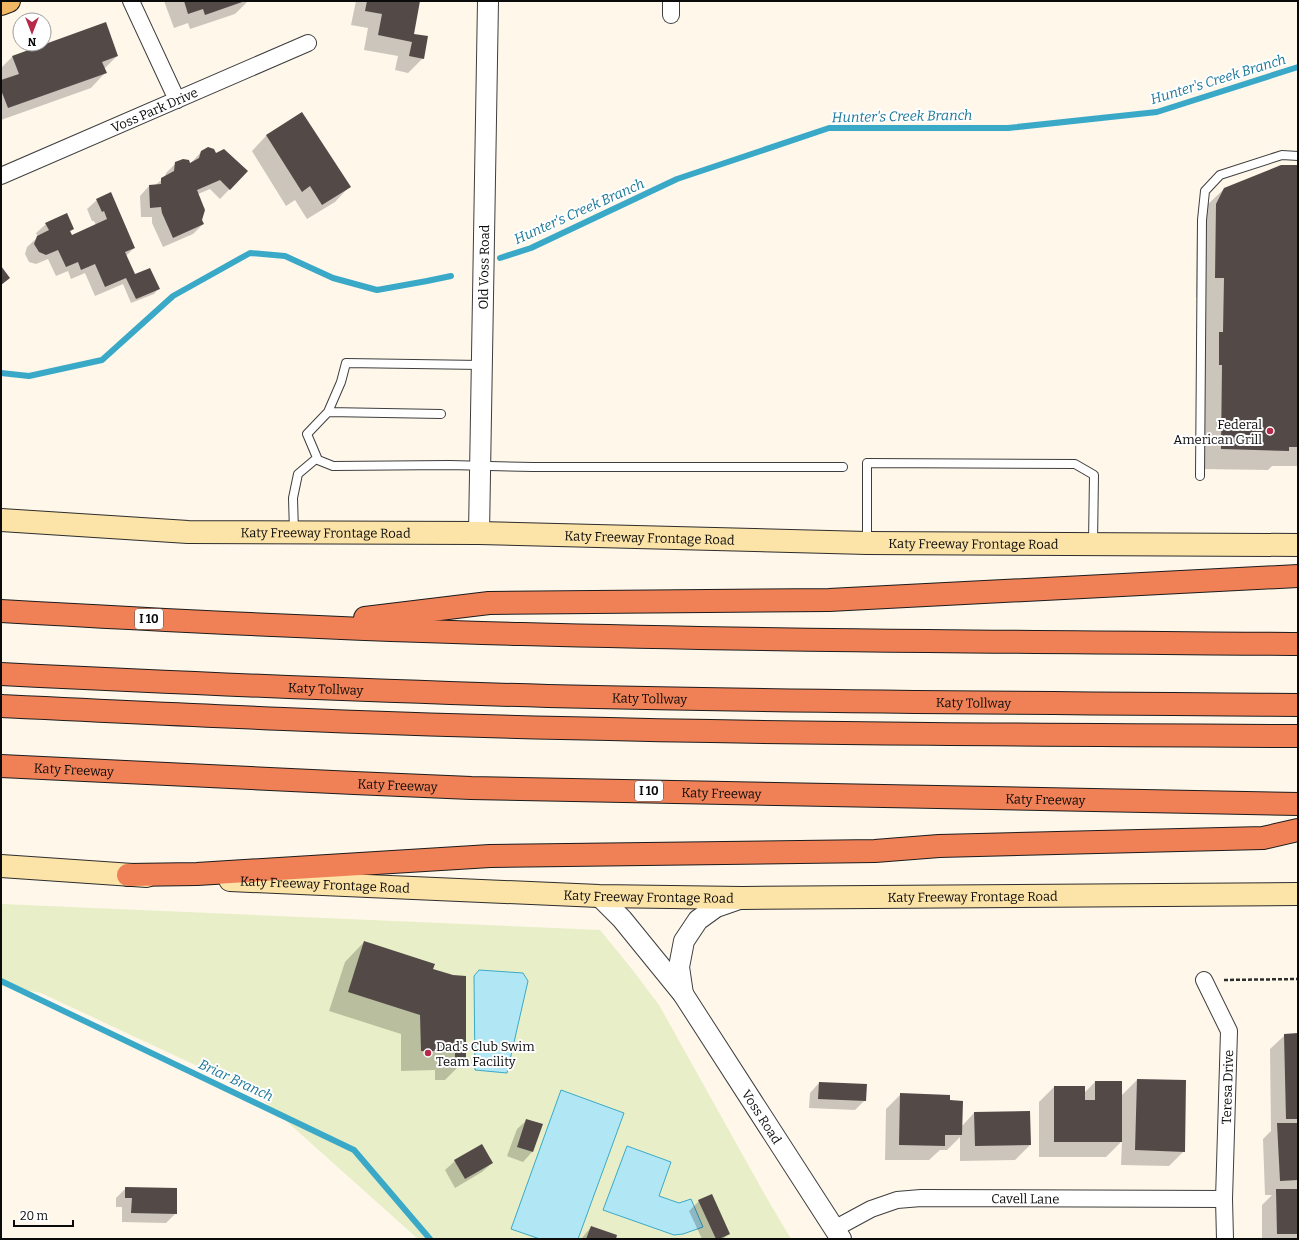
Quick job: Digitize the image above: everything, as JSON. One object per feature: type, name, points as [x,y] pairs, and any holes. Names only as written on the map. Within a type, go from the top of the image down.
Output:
[{"type":"highway","points":[[297,626],[489,604],[829,600],[1298,576]]},
{"type":"highway","name":"I 10","points":[[1,611],[410,631],[660,638],[1298,644]]},
{"type":"highway","name":"Katy Tollway","points":[[1,674],[154,682],[557,696],[1298,705]]},
{"type":"highway","points":[[1,706],[371,722],[736,732],[1298,736]]},
{"type":"highway","name":"Katy Freeway","points":[[1,766],[463,787],[1298,804]]},
{"type":"highway","points":[[128,875],[197,874],[504,855],[753,854],[875,851],[939,846],[1263,838],[1298,830]]},
{"type":"main road","points":[[1,4],[9,1]]},
{"type":"main road","name":"Katy Freeway Frontage Road","points":[[1,520],[188,532],[479,534],[868,543],[1298,545]]},
{"type":"main road","name":"Katy Freeway Frontage Road","points":[[1,866],[128,875],[599,896],[742,898],[1298,894]]},
{"type":"street","points":[[131,1],[177,100]]},
{"type":"street","name":"Old Voss Road","points":[[479,534],[488,1]]},
{"type":"street","name":"Voss Park Drive","points":[[1,176],[308,43]]},
{"type":"street","name":"Voss Road","points":[[599,896],[622,919],[683,994],[838,1234]]},
{"type":"street","name":"Voss Road","points":[[683,994],[679,967],[684,941],[698,920],[716,907],[742,898]]},
{"type":"street","name":"Teresa Drive","points":[[1204,980],[1229,1031],[1224,1199],[1225,1239]]},
{"type":"street","name":"Cavell Lane","points":[[838,1234],[871,1209],[897,1200],[921,1198],[1224,1199]]},
{"type":"lane","points":[[1200,476],[1202,220],[1205,191],[1220,175],[1282,156],[1298,156]]},
{"type":"lane","points":[[481,364],[346,363],[341,382],[328,412],[307,434],[318,460],[333,466],[843,467]]},
{"type":"lane","points":[[328,412],[441,414]]},
{"type":"lane","points":[[294,532],[294,498],[298,474],[317,458]]},
{"type":"lane","points":[[868,543],[867,463],[1074,464],[1094,475],[1093,544]]},
{"type":"path","points":[[1204,980],[1298,979]]},
{"type":"green space","name":"Dad's Club Swim Team Facility","points":[[1,904],[600,930],[659,1005],[791,1239],[418,1239],[255,1093],[41,993],[1,986]]},
{"type":"water","points":[[479,970],[523,973],[528,981],[507,1073],[475,1070],[474,976]]},
{"type":"water","points":[[561,1090],[624,1113],[578,1239],[540,1239],[511,1229]]},
{"type":"water","points":[[627,1146],[671,1162],[659,1196],[679,1203],[691,1199],[703,1227],[683,1234],[674,1235],[603,1210]]},
{"type":"building","points":[[184,1],[245,1],[205,15],[203,9],[188,14]]},
{"type":"building","points":[[367,1],[420,1],[414,34],[428,36],[424,59],[409,56],[412,42],[378,35],[382,14],[365,11]]},
{"type":"building","points":[[106,22],[118,56],[102,62],[107,73],[8,108],[1,90],[1,80],[19,74],[12,56],[23,52],[52,52],[52,42]]},
{"type":"building","points":[[302,112],[351,187],[322,205],[310,186],[302,192],[266,135]]},
{"type":"building","points":[[208,147],[214,149],[216,153],[224,149],[248,171],[230,190],[220,180],[197,190],[205,210],[202,220],[204,224],[173,238],[162,213],[161,207],[150,208],[149,185],[161,184],[161,178],[174,171],[175,162],[183,159],[189,160],[190,163],[199,158],[201,151]]},
{"type":"building","points":[[1281,165],[1298,165],[1298,447],[1289,447],[1289,451],[1221,449],[1222,365],[1219,365],[1219,332],[1223,332],[1224,278],[1215,278],[1216,204],[1224,188]]},
{"type":"building","points":[[111,192],[135,248],[125,252],[135,274],[150,268],[160,289],[136,299],[126,278],[105,287],[95,264],[81,270],[78,262],[66,267],[58,250],[46,255],[39,252],[34,244],[37,236],[49,230],[45,223],[67,213],[74,229],[70,231],[72,235],[107,219],[104,211],[102,212],[96,199]]},
{"type":"building","points":[[1,266],[10,278],[1,285]]},
{"type":"building","points":[[364,941],[435,964],[433,969],[453,975],[466,976],[466,1060],[455,1060],[455,1051],[421,1051],[420,1015],[348,992]]},
{"type":"building","points":[[1298,1033],[1298,1119],[1286,1119],[1284,1034]]},
{"type":"building","points":[[1137,1079],[1186,1080],[1185,1152],[1135,1150]]},
{"type":"building","points":[[1095,1081],[1122,1081],[1122,1142],[1054,1142],[1054,1086],[1085,1086],[1085,1100],[1095,1100]]},
{"type":"building","points":[[819,1082],[867,1084],[866,1101],[818,1099]]},
{"type":"building","points":[[900,1093],[950,1095],[950,1100],[963,1101],[962,1135],[945,1135],[945,1146],[899,1145]]},
{"type":"building","points":[[1030,1111],[1031,1145],[975,1146],[974,1112]]},
{"type":"building","points":[[526,1119],[543,1124],[533,1152],[517,1147]]},
{"type":"building","points":[[1277,1123],[1298,1123],[1298,1180],[1280,1181]]},
{"type":"building","points":[[482,1144],[493,1163],[465,1179],[454,1160]]},
{"type":"building","points":[[125,1187],[177,1188],[177,1214],[131,1213],[132,1198],[125,1198]]},
{"type":"building","points":[[1276,1189],[1298,1189],[1298,1234],[1277,1234]]},
{"type":"building","points":[[712,1194],[730,1234],[719,1239],[716,1239],[698,1200]]},
{"type":"building","points":[[591,1226],[617,1235],[616,1239],[586,1239]]},
{"type":"waterway","name":"Hunter's Creek Branch","points":[[500,258],[531,248],[677,179],[829,128],[1008,128],[1157,112],[1298,67]]},
{"type":"waterway","name":"Hunter's Creek Branch","points":[[1,373],[29,376],[102,360],[173,296],[250,253],[285,256],[333,278],[377,290],[451,276]]},
{"type":"waterway","name":"Briar Branch","points":[[1,981],[354,1150],[430,1239]]},
{"type":"place","name":"Federal American Grill","points":[[1270,431]]},
{"type":"place","name":"Dad's Club Swim Team Facility","points":[[428,1053]]}]
